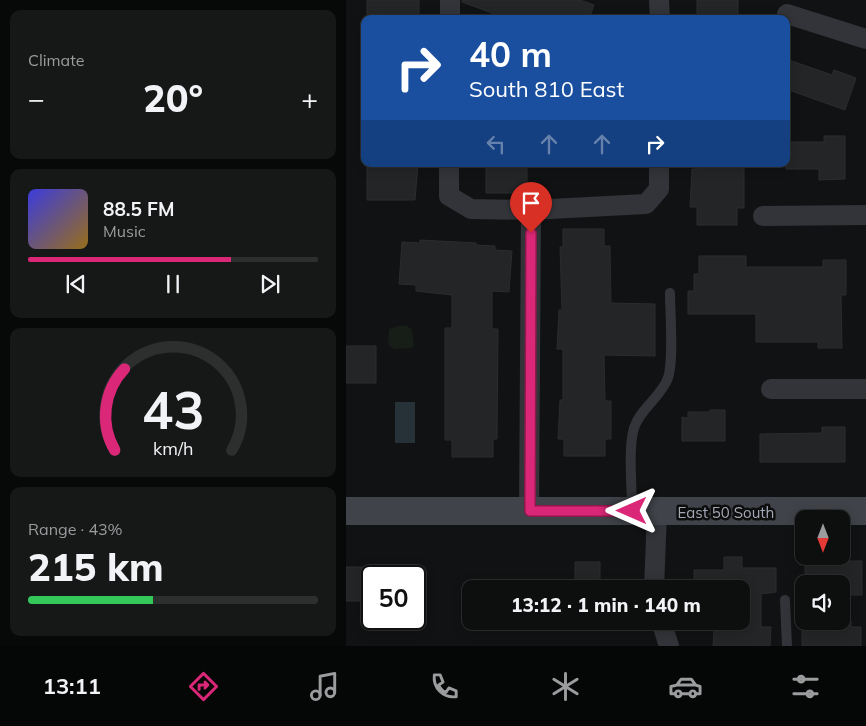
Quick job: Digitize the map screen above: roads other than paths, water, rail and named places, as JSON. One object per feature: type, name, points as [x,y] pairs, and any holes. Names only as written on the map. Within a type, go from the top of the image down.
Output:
[{"type":"main road","name":"East 50 South","points":[[346,511],[866,511]]},
{"type":"street","points":[[450,0],[450,15]]},
{"type":"street","points":[[659,0],[660,15]]},
{"type":"street","points":[[790,15],[866,39]]},
{"type":"street","points":[[449,167],[449,196],[471,209],[531,210],[646,204],[659,189],[659,167]]},
{"type":"street","points":[[530,511],[531,210]]},
{"type":"street","points":[[763,216],[866,215]]},
{"type":"street","points":[[770,389],[866,389]]},
{"type":"street","points":[[645,512],[653,580]]},
{"type":"street","points":[[664,630],[669,646]]},
{"type":"lane","points":[[645,512],[632,443],[634,428],[658,396],[668,377],[670,362],[670,293]]},
{"type":"lane","points":[[785,600],[787,646]]}]
